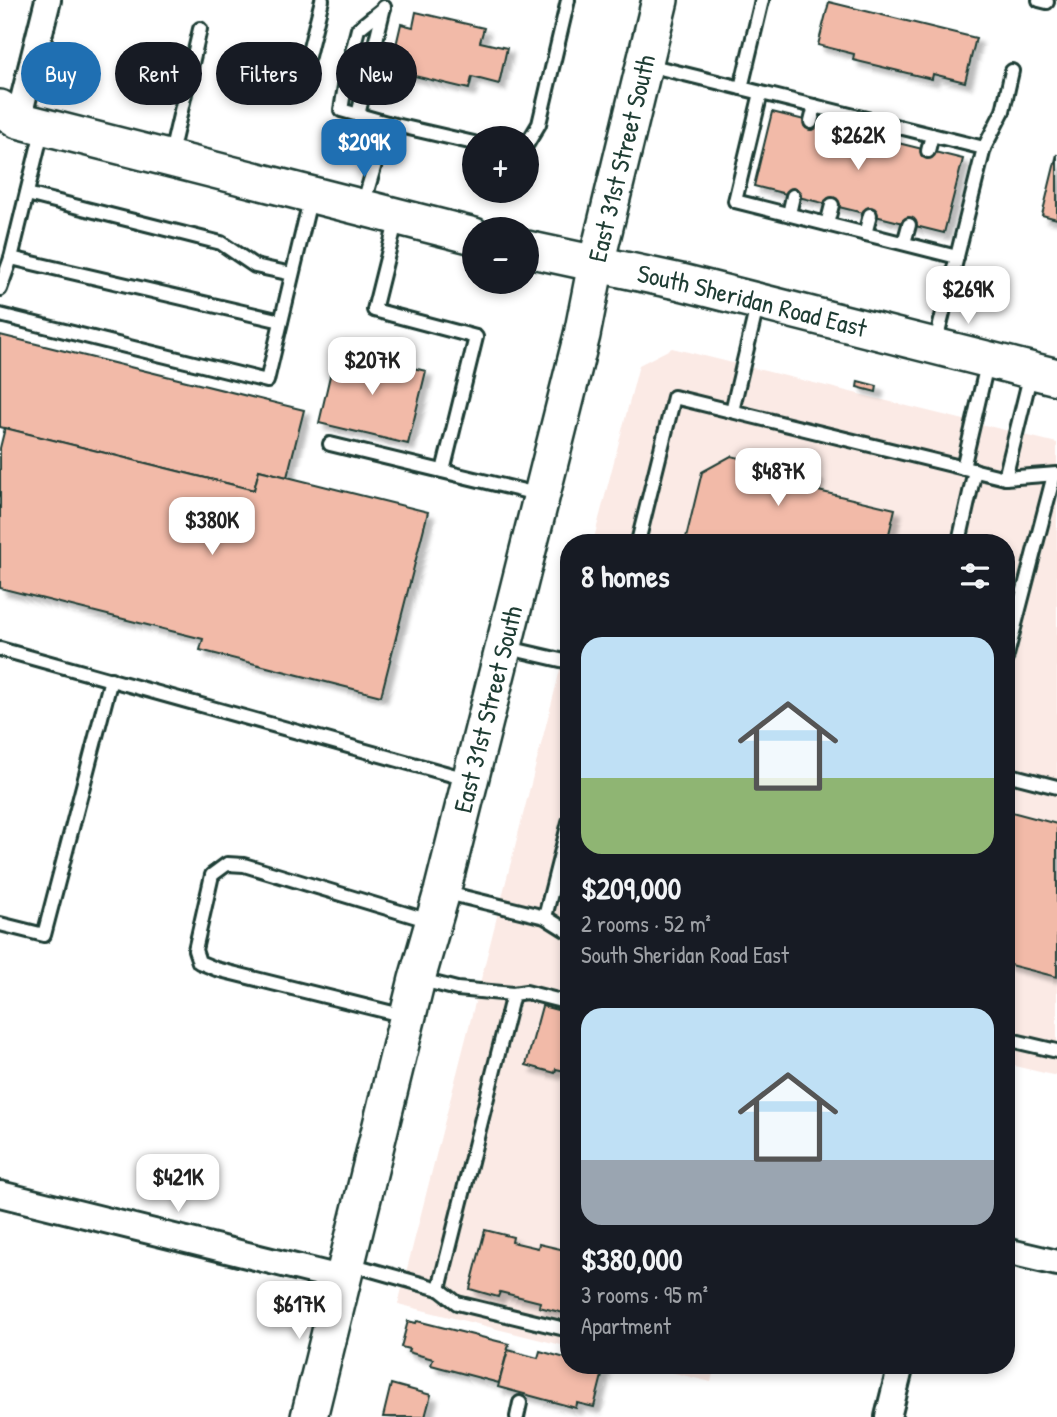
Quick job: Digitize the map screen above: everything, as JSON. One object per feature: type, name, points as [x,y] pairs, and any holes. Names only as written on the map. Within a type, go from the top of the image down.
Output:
[{"type":"main road","name":"East 31st Street South","points":[[309,1417],[417,979],[438,907],[582,335],[596,264],[660,0]]},
{"type":"main road","points":[[15,120],[462,233]]},
{"type":"main road","name":"South Sheridan Road East","points":[[539,252],[681,282],[1044,374]]},
{"type":"street","points":[[15,120],[48,0]]},
{"type":"street","points":[[0,1194],[346,1271]]},
{"type":"street","points":[[1015,1253],[1057,1263]]},
{"type":"street","points":[[888,1417],[899,1374]]},
{"type":"lane","points":[[311,42],[321,0]]},
{"type":"lane","points":[[538,126],[568,0]]},
{"type":"lane","points":[[741,88],[762,0]]},
{"type":"lane","points":[[385,4],[358,29],[341,110],[462,140]]},
{"type":"lane","points":[[358,115],[385,4]]},
{"type":"lane","points":[[170,159],[201,29]]},
{"type":"lane","points":[[644,64],[984,148]]},
{"type":"lane","points":[[934,346],[984,148],[1003,111],[1012,71]]},
{"type":"lane","points":[[761,93],[735,201],[957,257]]},
{"type":"lane","points":[[811,122],[815,106]]},
{"type":"lane","points":[[850,131],[854,116]]},
{"type":"lane","points":[[0,289],[11,258],[27,194],[15,120]]},
{"type":"lane","points":[[362,208],[387,123]]},
{"type":"lane","points":[[889,141],[892,126]]},
{"type":"lane","points":[[928,151],[932,135]]},
{"type":"lane","points":[[27,194],[221,243],[255,266],[292,274]]},
{"type":"lane","points":[[0,315],[267,381],[311,195]]},
{"type":"lane","points":[[789,214],[793,196]]},
{"type":"lane","points":[[827,224],[832,205]]},
{"type":"lane","points":[[865,234],[870,215]]},
{"type":"lane","points":[[397,216],[374,310],[476,337],[443,471]]},
{"type":"lane","points":[[904,243],[909,225]]},
{"type":"lane","points":[[11,258],[281,321]]},
{"type":"lane","points":[[732,411],[758,302]]},
{"type":"lane","points":[[960,534],[988,360]]},
{"type":"lane","points":[[1005,478],[1044,374]]},
{"type":"lane","points":[[640,534],[674,397],[1005,478],[1055,475],[1015,625]]},
{"type":"lane","points":[[330,444],[541,495]]},
{"type":"lane","points":[[503,647],[560,660]]},
{"type":"lane","points":[[0,649],[470,780]]},
{"type":"lane","points":[[0,924],[44,935],[111,680]]},
{"type":"lane","points":[[1015,776],[1057,787]]},
{"type":"lane","points":[[545,917],[560,858]]},
{"type":"lane","points":[[408,1017],[216,969],[200,962],[195,950],[212,875],[227,864],[244,866],[438,907],[545,917],[560,926]]},
{"type":"lane","points":[[417,979],[457,989],[513,994],[526,992],[560,1001]]},
{"type":"lane","points":[[439,1289],[513,994]]},
{"type":"lane","points":[[1015,1041],[1057,1051]]},
{"type":"lane","points":[[346,1271],[439,1289],[457,1303],[560,1328]]},
{"type":"lane","points":[[517,1417],[520,1403]]},
{"type":"shaded area","points":[[672,348],[1057,443],[1057,1076],[1015,1066],[1015,534],[595,534],[639,365]]},
{"type":"shaded area","points":[[560,670],[560,1345],[398,1304]]},
{"type":"shaded area","points":[[679,1374],[713,1374],[711,1382]]},
{"type":"building","points":[[829,2],[976,38],[965,82],[933,74],[932,79],[853,60],[854,54],[818,45]]},
{"type":"building","points":[[416,12],[484,28],[480,42],[507,48],[499,84],[472,77],[469,89],[417,77],[417,42],[397,42],[401,24],[413,27]]},
{"type":"building","points":[[772,112],[963,159],[944,233],[754,186]]},
{"type":"building","points":[[1057,154],[1057,219],[1042,215]]},
{"type":"building","points":[[0,335],[304,410],[287,477],[259,470],[254,490],[0,427]]},
{"type":"building","points":[[336,350],[426,371],[408,444],[319,423]]},
{"type":"building","points":[[858,381],[877,386],[876,392],[857,387]]},
{"type":"building","points":[[5,428],[254,490],[259,470],[428,512],[381,696],[200,650],[203,639],[0,588],[0,448]]},
{"type":"building","points":[[731,456],[817,476],[814,490],[895,509],[889,534],[687,534],[702,472]]},
{"type":"building","points":[[1015,813],[1057,824],[1057,977],[1015,966]]},
{"type":"building","points":[[542,1006],[560,1011],[560,1070],[556,1069],[555,1073],[526,1065]]},
{"type":"building","points":[[485,1230],[513,1237],[512,1242],[538,1248],[539,1244],[560,1249],[560,1312],[539,1307],[540,1302],[500,1292],[498,1297],[470,1289]]},
{"type":"building","points":[[408,1321],[509,1344],[499,1383],[431,1365],[433,1359],[408,1352],[409,1349],[401,1347]]},
{"type":"building","points":[[508,1350],[538,1358],[540,1351],[560,1357],[560,1374],[602,1374],[594,1407],[577,1403],[576,1408],[498,1387]]},
{"type":"building","points":[[391,1384],[431,1395],[425,1417],[383,1417]]}]
